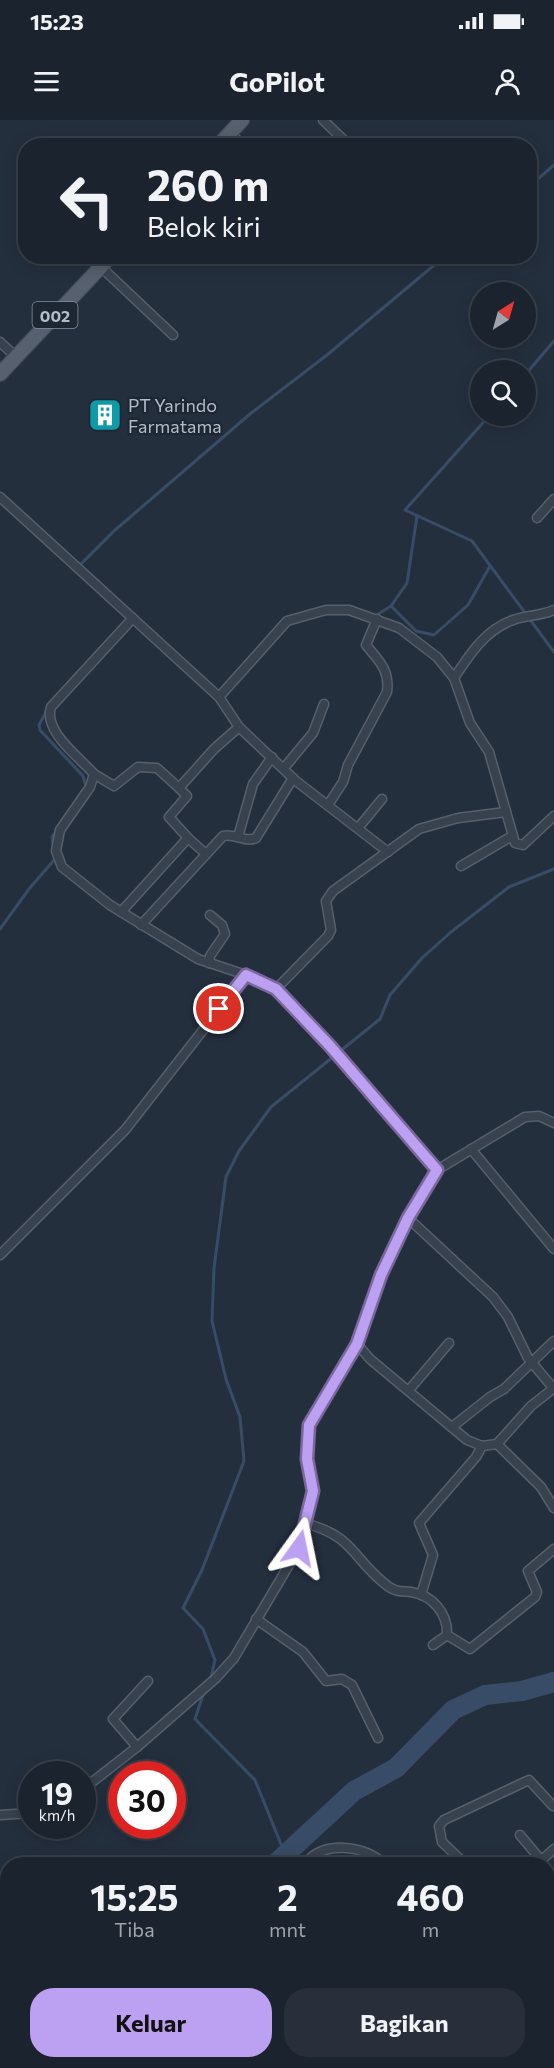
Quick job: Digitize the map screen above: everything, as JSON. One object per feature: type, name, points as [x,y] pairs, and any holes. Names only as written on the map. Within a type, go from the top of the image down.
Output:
[{"type":"main road","points":[[226,138],[242,120]]},
{"type":"main road","name":"002","points":[[0,374],[104,264]]},
{"type":"street","points":[[323,120],[342,138]]},
{"type":"street","points":[[230,134],[235,138]]},
{"type":"street","points":[[101,267],[173,335]]},
{"type":"street","points":[[0,342],[16,357]]},
{"type":"street","points":[[0,497],[219,697],[239,727],[293,778],[359,827],[388,852]]},
{"type":"street","points":[[537,518],[554,499]]},
{"type":"street","points":[[219,697],[286,621],[326,610],[349,610],[377,619],[399,628],[421,643],[437,657],[454,678],[470,723],[489,752],[512,836],[517,844],[523,845],[554,816]]},
{"type":"street","points":[[454,678],[472,651],[485,637],[513,620],[550,612]]},
{"type":"street","points":[[133,618],[51,707],[48,714],[53,728],[94,774],[114,786],[138,767],[157,768],[187,796],[169,818],[206,854]]},
{"type":"street","points":[[328,805],[343,782],[348,765],[387,692],[388,681],[385,668],[366,645],[377,619]]},
{"type":"street","points":[[284,768],[313,733],[324,704]]},
{"type":"street","points":[[179,788],[214,749],[239,727]]},
{"type":"street","points":[[238,837],[253,784],[272,757]]},
{"type":"street","points":[[94,774],[90,787],[60,830],[56,851],[62,867],[141,925],[209,963],[246,975],[276,989],[330,1046],[356,1079],[437,1170]]},
{"type":"street","points":[[141,925],[223,836],[250,840],[256,838],[293,778]]},
{"type":"street","points":[[359,827],[382,799]]},
{"type":"street","points":[[276,989],[328,936],[331,930],[327,911],[329,895],[419,829],[458,818],[506,812]]},
{"type":"street","points":[[461,866],[512,836]]},
{"type":"street","points":[[121,912],[188,838]]},
{"type":"street","points":[[209,963],[210,956],[225,934],[222,925],[210,915]]},
{"type":"street","points":[[0,1255],[125,1130],[246,975]]},
{"type":"street","points":[[96,1779],[137,1748],[216,1678],[234,1658],[299,1548],[313,1491],[307,1459],[309,1425],[357,1344],[381,1275],[408,1218],[437,1170],[525,1117],[539,1116],[554,1123]]},
{"type":"street","points":[[471,1149],[554,1249]]},
{"type":"street","points":[[357,1344],[370,1359],[473,1444],[482,1446],[497,1444],[531,1407],[554,1389],[531,1362],[508,1317],[493,1298],[408,1218]]},
{"type":"street","points":[[452,1427],[490,1397],[504,1389],[554,1341]]},
{"type":"street","points":[[409,1390],[449,1343]]},
{"type":"street","points":[[497,1444],[541,1487],[554,1508]]},
{"type":"street","points":[[421,1595],[433,1555],[419,1523],[477,1457],[482,1446]]},
{"type":"street","points":[[304,1523],[326,1529],[337,1536],[388,1587],[398,1592],[421,1595],[439,1608],[445,1618],[447,1635],[464,1647],[473,1648],[536,1596],[537,1592],[528,1571],[554,1549]]},
{"type":"street","points":[[256,1619],[303,1652],[326,1681],[342,1679],[352,1685],[378,1738]]},
{"type":"street","points":[[433,1645],[447,1635]]},
{"type":"street","points":[[137,1748],[113,1719],[148,1682]]},
{"type":"street","points":[[458,1857],[442,1842],[439,1826],[444,1820],[529,1780],[554,1806]]},
{"type":"street","points":[[0,1815],[18,1814]]},
{"type":"street","points":[[520,1835],[535,1857]]},
{"type":"street","points":[[312,1857],[319,1850],[340,1848],[359,1851],[371,1857]]},
{"type":"waterway","points":[[537,180],[554,165]]},
{"type":"waterway","points":[[79,566],[114,531],[250,414],[327,355],[435,264]]},
{"type":"waterway","points":[[536,362],[554,341]]},
{"type":"waterway","points":[[480,426],[405,510],[472,541],[554,652]]},
{"type":"waterway","points":[[391,606],[407,583],[417,516]]},
{"type":"waterway","points":[[375,616],[391,606],[416,631],[434,635],[468,605],[490,566]]},
{"type":"waterway","points":[[0,929],[29,889],[55,859],[52,837],[86,786],[83,776],[40,730],[39,725],[47,710]]},
{"type":"waterway","points":[[211,1678],[215,1660],[203,1629],[183,1608],[202,1570],[244,1461],[240,1417],[226,1379],[212,1321],[214,1268],[226,1177],[239,1151],[271,1107],[380,1019],[390,995],[422,958],[451,932],[509,887],[554,869]]},
{"type":"waterway","points":[[283,1857],[354,1791],[396,1768],[453,1710],[485,1695],[522,1691],[554,1682]]},
{"type":"waterway","points":[[204,1692],[195,1719],[255,1780],[285,1854]]},
{"type":"place","name":"PT Yarindo Farmatama","points":[[105,415]]},
{"type":"route","points":[[219,1009],[246,975],[276,989],[330,1046],[356,1079],[437,1170],[408,1218],[381,1275],[357,1344],[323,1396],[309,1425],[307,1459],[313,1491],[299,1548]]}]
